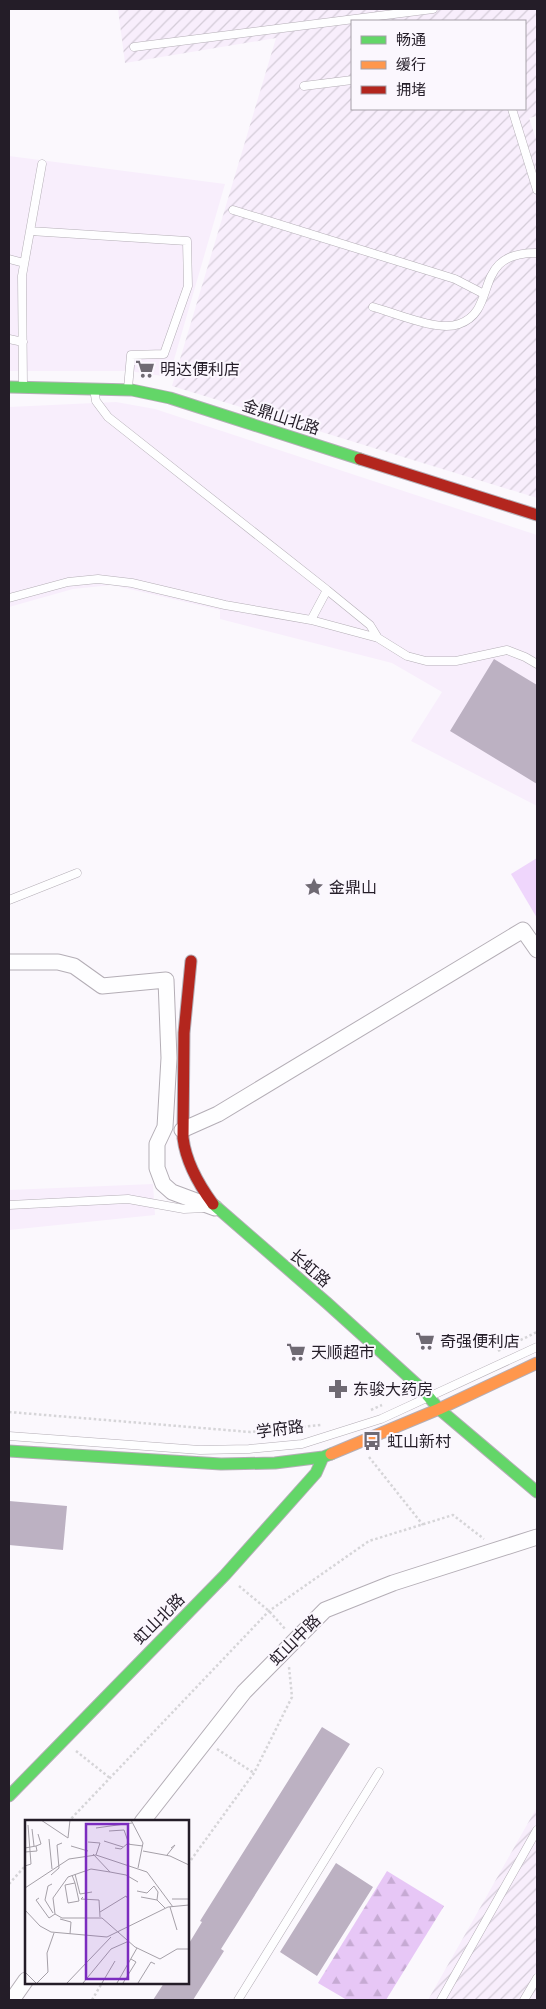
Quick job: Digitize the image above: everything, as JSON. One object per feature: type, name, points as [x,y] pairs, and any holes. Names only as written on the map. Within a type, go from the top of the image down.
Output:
[{"type":"street","name":"金鼎山北路","points":[[9,387],[128,390],[170,398],[537,515]]},
{"type":"street","points":[[182,1130],[218,1114],[523,930],[537,950]]},
{"type":"street","name":"长虹路","points":[[191,961],[184,1033],[182,1130],[185,1152],[202,1189],[215,1208],[422,1389],[439,1409],[537,1492]]},
{"type":"street","points":[[9,962],[58,962],[74,966],[102,986],[166,980],[169,1058],[165,1127],[156,1144],[156,1168],[162,1184],[172,1192],[215,1208]]},
{"type":"street","name":"学府路","points":[[9,1451],[221,1464],[275,1463],[323,1457],[439,1409],[537,1364]]},
{"type":"street","name":"虹山北路","points":[[9,1796],[225,1576],[316,1473],[323,1457]]},
{"type":"street","name":"虹山中路","points":[[144,1820],[244,1692],[325,1610],[393,1584],[537,1537]]},
{"type":"street","points":[[12,2000],[25,1981]]},
{"type":"lane","points":[[134,47],[433,9]]},
{"type":"lane","points":[[304,86],[351,80]]},
{"type":"lane","points":[[512,110],[537,190]]},
{"type":"lane","points":[[23,387],[24,263],[42,164]]},
{"type":"lane","points":[[233,210],[455,279],[484,294]]},
{"type":"lane","points":[[30,231],[187,241],[188,286],[174,323],[170,340],[164,354],[131,355],[128,390]]},
{"type":"lane","points":[[373,307],[439,326],[458,325],[470,318],[481,305],[497,264],[530,253],[537,253]]},
{"type":"lane","points":[[9,259],[24,263]]},
{"type":"lane","points":[[9,339],[22,342]]},
{"type":"lane","points":[[94,388],[96,401],[108,417],[370,625],[378,638]]},
{"type":"lane","points":[[9,598],[68,582],[98,579],[132,583],[225,605],[312,620],[378,638],[407,656],[426,661],[456,661],[507,650],[525,656],[537,664]]},
{"type":"lane","points":[[312,620],[327,590]]},
{"type":"lane","points":[[9,900],[77,873]]},
{"type":"lane","points":[[9,1205],[128,1199],[184,1209],[215,1208]]},
{"type":"lane","name":"学府路","points":[[9,1436],[200,1450],[249,1449],[302,1444],[337,1435],[381,1420],[537,1348]]},
{"type":"lane","points":[[238,2000],[378,1772]]},
{"type":"lane","points":[[440,2000],[537,1830]]},
{"type":"lane","points":[[524,2000],[537,1978]]},
{"type":"path","points":[[493,1354],[537,1332]]},
{"type":"path","points":[[369,1410],[387,1403]]},
{"type":"path","points":[[9,1412],[250,1432],[325,1425]]},
{"type":"path","points":[[368,1456],[423,1525]]},
{"type":"path","points":[[70,1820],[270,1612],[369,1541],[453,1516],[500,1550]]},
{"type":"path","points":[[189,1863],[254,1773],[292,1697],[291,1644],[270,1612],[225,1576]]},
{"type":"path","points":[[63,1740],[110,1778]]},
{"type":"path","points":[[205,1741],[254,1773]]},
{"type":"path","points":[[9,1884],[25,1866]]},
{"type":"path","points":[[92,2000],[101,1984]]},
{"type":"shaded area","points":[[118,9],[537,9],[537,116],[529,118],[537,142],[537,498],[172,386],[276,38],[125,63]]},
{"type":"shaded area","points":[[9,156],[225,184],[169,377],[129,371],[9,371]]},
{"type":"shaded area","points":[[116,402],[155,409],[537,535],[537,806],[411,741],[442,692],[392,663],[220,619],[220,610],[112,585],[73,589],[9,607],[9,407]]},
{"type":"shaded area","points":[[537,858],[537,918],[511,874]]},
{"type":"shaded area","points":[[153,1184],[155,1215],[9,1230],[9,1190]]},
{"type":"shaded area","points":[[537,1807],[537,2000],[428,2000]]},
{"type":"green space","points":[[387,1871],[444,1906],[386,2000],[347,2000],[318,1983]]},
{"type":"building","points":[[494,659],[537,685],[537,784],[450,731]]},
{"type":"building","points":[[9,1501],[67,1506],[63,1550],[9,1545]]},
{"type":"building","points":[[322,1727],[350,1744],[221,1949],[224,1951],[193,2000],[153,2000],[163,1984],[189,1984],[189,1943],[202,1922],[200,1921]]},
{"type":"building","points":[[336,1863],[373,1887],[317,1976],[280,1952]]},
{"type":"traffic: fast","points":[[9,387],[132,390],[170,398],[360,459]]},
{"type":"traffic: fast","points":[[213,1204],[422,1389],[439,1409],[537,1492]]},
{"type":"traffic: fast","points":[[9,1451],[221,1464],[275,1463],[323,1457],[331,1454]]},
{"type":"traffic: fast","points":[[9,1796],[225,1575],[316,1473],[323,1457]]},
{"type":"traffic: slow","points":[[331,1454],[439,1409],[537,1363]]},
{"type":"traffic: jam","points":[[360,459],[537,515]]},
{"type":"traffic: jam","points":[[191,961],[184,1033],[183,1138],[187,1156],[194,1173],[213,1204]]},
{"type":"place","name":"明达便利店","points":[[145,369]]},
{"type":"place","name":"金鼎山","points":[[314,887]]},
{"type":"place","name":"奇强便利店","points":[[425,1341]]},
{"type":"place","name":"天顺超市","points":[[296,1352]]},
{"type":"place","name":"东骏大药房","points":[[338,1389]]},
{"type":"place","name":"虹山新村","points":[[372,1441]]}]
